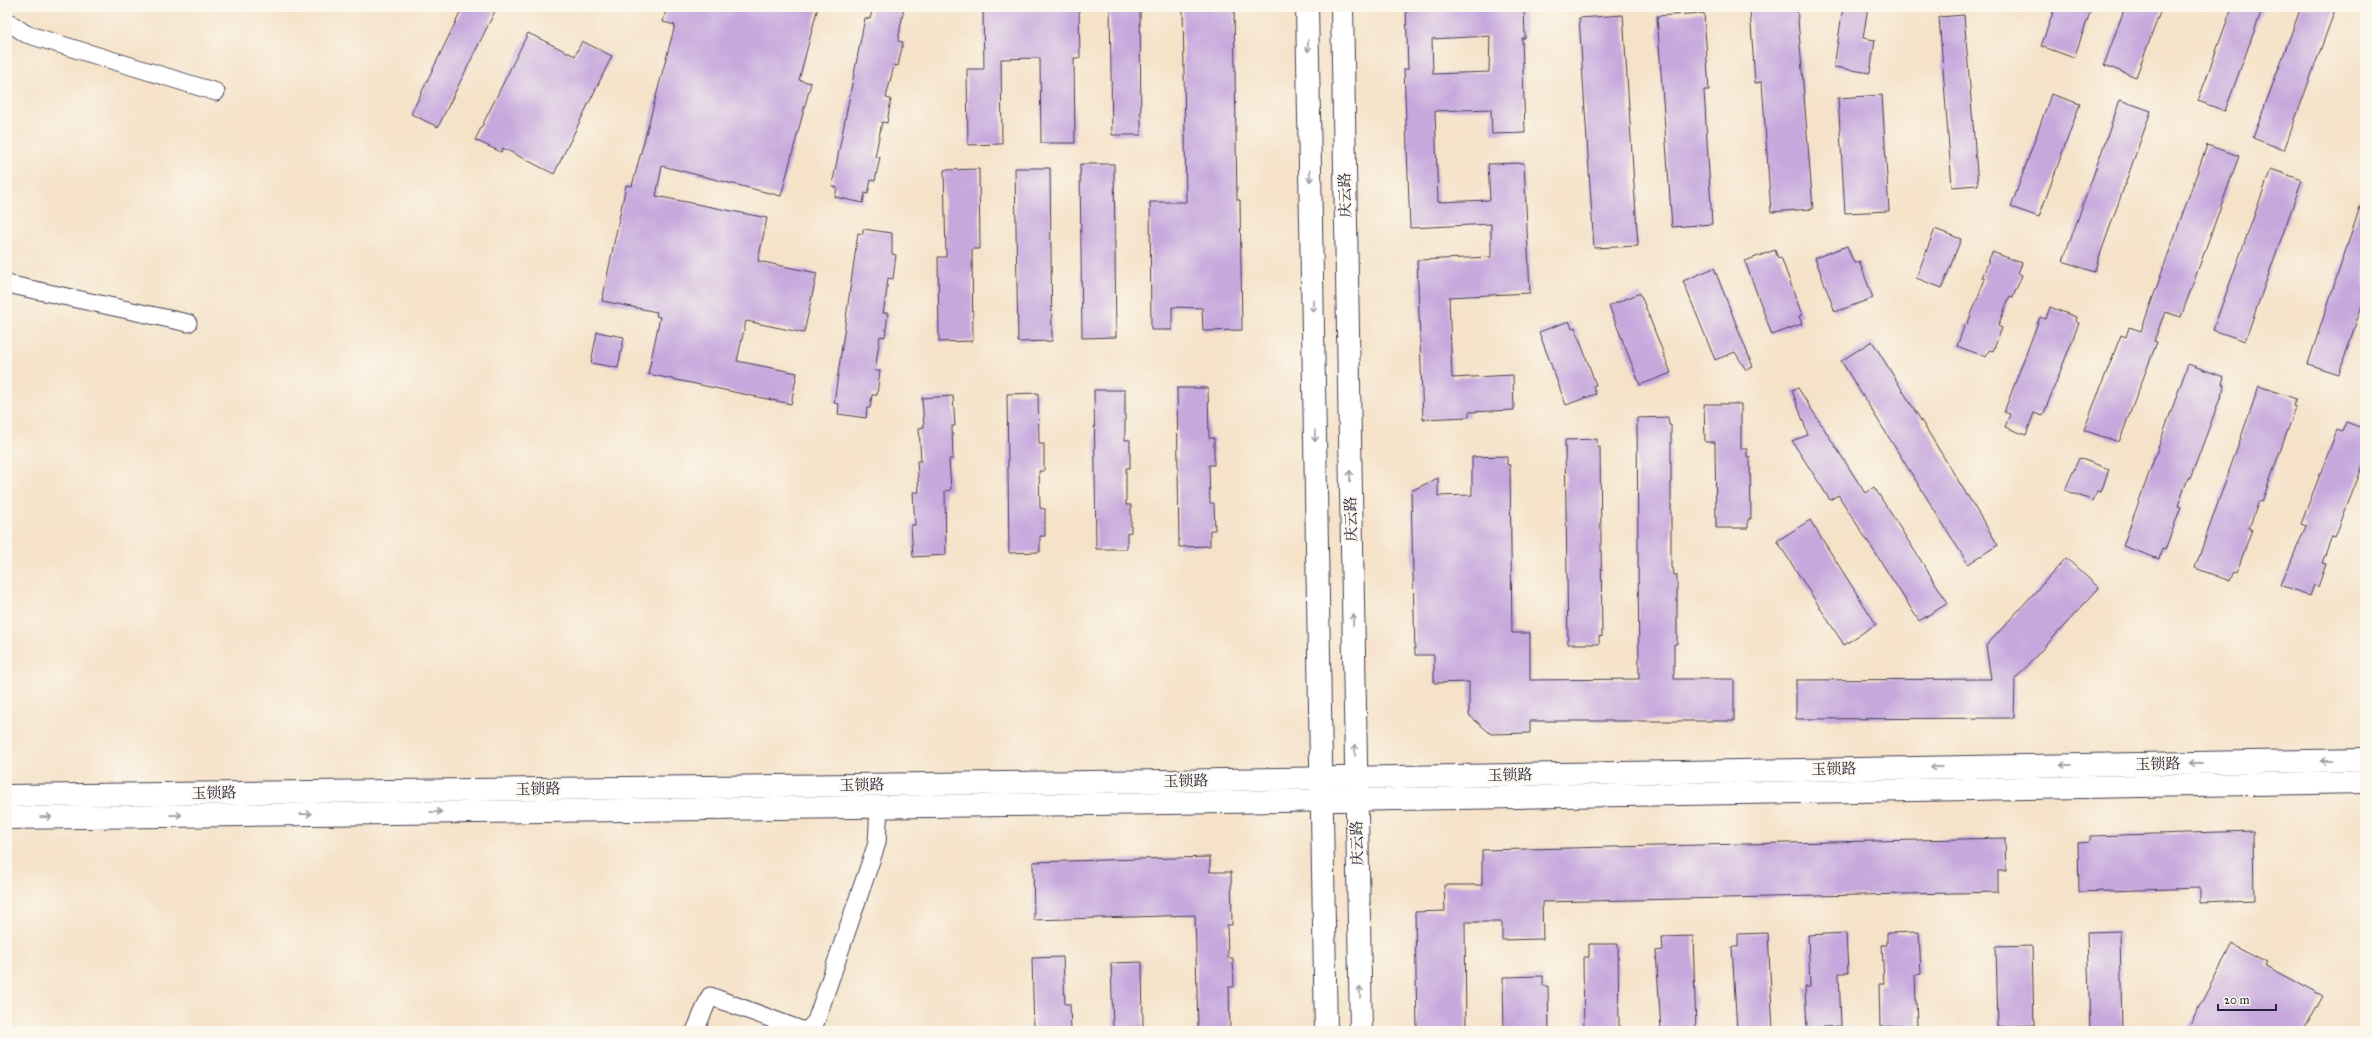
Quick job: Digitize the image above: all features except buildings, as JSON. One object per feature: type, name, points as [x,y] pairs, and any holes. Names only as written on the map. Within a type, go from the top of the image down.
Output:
[{"type":"street","points":[[1307,7],[1326,1031]]},
{"type":"street","name":"庆云路","points":[[1342,7],[1361,1031]]},
{"type":"street","points":[[7,21],[26,34],[216,92]]},
{"type":"street","points":[[7,284],[188,323]]},
{"type":"street","name":"玉锁路","points":[[7,796],[1356,778],[2365,760]]},
{"type":"street","name":"玉锁路","points":[[7,818],[1322,800],[2365,782]]},
{"type":"street","points":[[695,1031],[710,996],[806,1031],[816,1021],[877,843],[879,806]]}]
